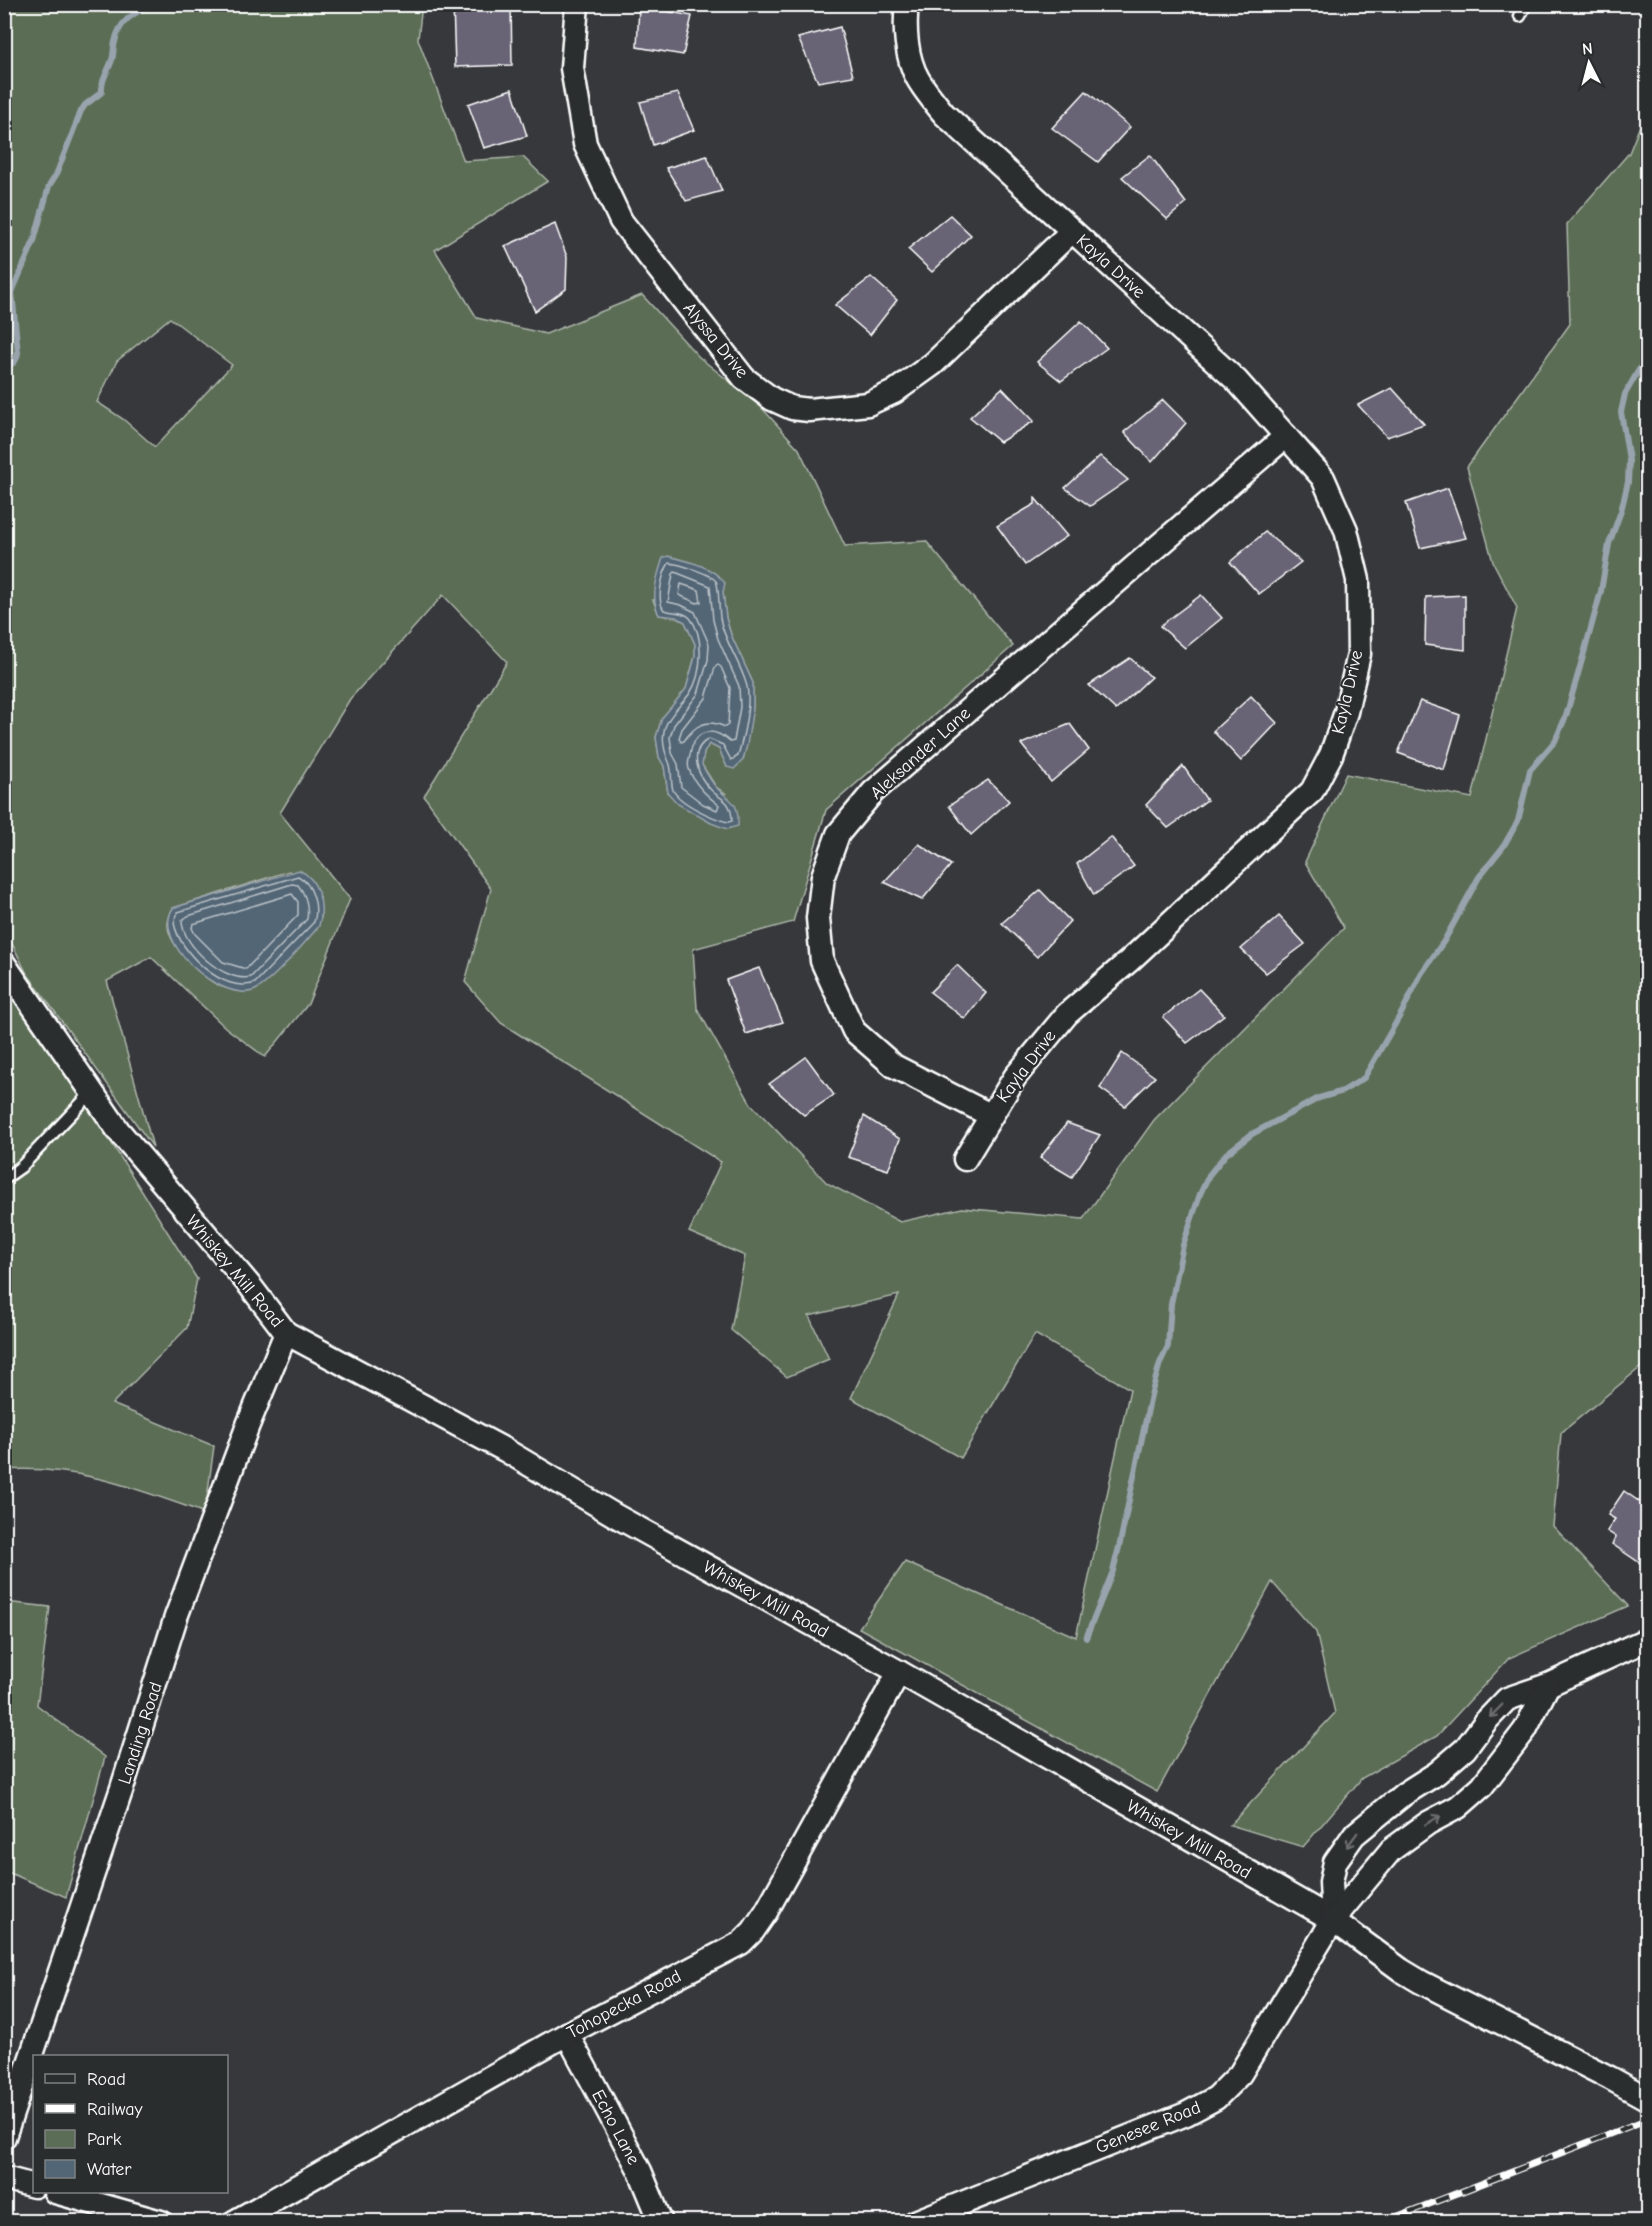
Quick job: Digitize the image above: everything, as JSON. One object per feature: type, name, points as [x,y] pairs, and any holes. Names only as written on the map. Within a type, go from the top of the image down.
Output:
[{"type":"street","name":"Alyssa Drive","points":[[577,4],[572,68],[585,144],[621,220],[744,378],[772,399],[792,408],[809,410],[868,404],[894,392],[933,364],[1072,231]]},
{"type":"street","name":"Kayla Drive","points":[[907,4],[908,48],[918,79],[944,114],[1237,381],[1286,436],[1323,478],[1346,530],[1358,580],[1359,654],[1346,712],[1331,755],[1312,791],[1129,962],[1067,1014],[1015,1077],[965,1159]]},
{"type":"street","name":"Aleksander Lane","points":[[990,1115],[894,1066],[854,1031],[822,961],[818,918],[823,876],[838,834],[873,792],[1286,436]]},
{"type":"street","name":"Whiskey Mill Road","points":[[4,964],[118,1130],[251,1287],[286,1333],[505,1450],[616,1516],[899,1672],[1333,1920],[1421,1982],[1647,2099]]},
{"type":"street","name":"Landing Road","points":[[4,2137],[122,1788],[176,1617],[248,1425],[286,1333]]},
{"type":"street","points":[[1333,1920],[1331,1882],[1335,1862],[1354,1835],[1404,1794],[1437,1773],[1465,1749],[1486,1721],[1507,1699],[1548,1685],[1647,1639]]},
{"type":"street","name":"Tohopecka Road","points":[[234,2222],[567,2034],[728,1951],[741,1942],[753,1931],[899,1672]]},
{"type":"street","name":"Genesee Road","points":[[915,2222],[1186,2114],[1216,2098],[1240,2074],[1333,1920],[1391,1850],[1428,1823],[1458,1807],[1482,1786],[1525,1730],[1548,1685]]},
{"type":"street","name":"Echo Lane","points":[[567,2034],[639,2171],[662,2222]]},
{"type":"street","points":[[4,2178],[33,2186]]},
{"type":"street","points":[[59,2193],[161,2222]]},
{"type":"lane","points":[[1520,16],[1526,4]]},
{"type":"lane","points":[[4,1179],[21,1167],[58,1125],[92,1092]]},
{"type":"green space","points":[[5,5],[422,5],[418,39],[464,161],[523,157],[548,181],[435,250],[477,318],[546,334],[642,295],[699,357],[761,407],[799,449],[845,546],[926,541],[1013,646],[826,810],[793,922],[693,949],[697,1008],[751,1104],[827,1183],[900,1222],[962,1208],[1083,1219],[1154,1120],[1344,928],[1305,862],[1346,774],[1472,798],[1517,608],[1493,562],[1467,467],[1570,324],[1567,224],[1629,153],[1647,108],[1648,870],[1638,886],[1648,909],[1647,1362],[1561,1433],[1553,1526],[1628,1606],[1509,1658],[1437,1736],[1362,1778],[1303,1847],[1230,1825],[1335,1713],[1316,1632],[1272,1582],[1157,1792],[859,1628],[905,1562],[1076,1637],[1130,1389],[1035,1334],[961,1458],[851,1398],[899,1295],[809,1316],[829,1359],[787,1377],[731,1330],[745,1256],[689,1232],[721,1162],[501,1023],[465,982],[491,889],[424,796],[507,662],[443,595],[350,699],[280,813],[350,899],[308,1004],[265,1057],[226,1028],[151,957],[107,981],[153,1147],[26,972],[5,929]],"holes":[[[170,318],[232,365],[155,447],[123,419],[97,402],[117,361]],[[723,592],[726,618],[731,635],[753,683],[753,707],[743,760],[727,767],[719,749],[709,744],[704,753],[702,765],[716,787],[725,793],[668,793],[656,737],[662,718],[686,689],[695,656],[695,644],[685,622],[676,617],[659,615],[653,600]],[[289,871],[320,896],[321,918],[244,992],[213,982],[196,969],[180,952],[168,926],[173,908]]]},
{"type":"green space","points":[[4,972],[197,1279],[187,1328],[112,1404],[214,1446],[205,1513],[132,1488],[83,1475],[32,1469],[5,1470]]},
{"type":"green space","points":[[5,1602],[50,1607],[37,1705],[105,1757],[66,1897],[5,1871]]},
{"type":"water","points":[[668,556],[707,568],[725,583],[723,592],[726,618],[731,635],[753,683],[753,707],[743,760],[734,769],[727,767],[719,749],[709,744],[704,753],[702,765],[715,786],[737,810],[738,826],[727,829],[711,823],[678,804],[668,793],[664,766],[659,757],[656,737],[662,718],[686,689],[695,657],[695,644],[685,622],[676,617],[659,615],[656,608],[657,579],[663,558]]},
{"type":"water","points":[[299,870],[306,874],[316,886],[319,894],[321,918],[319,926],[287,962],[259,988],[239,992],[223,987],[192,966],[180,952],[171,937],[169,922],[173,908]]},
{"type":"building","points":[[453,4],[511,4],[512,65],[455,67]]},
{"type":"building","points":[[639,6],[692,16],[683,55],[637,47]]},
{"type":"building","points":[[840,27],[853,76],[818,82],[798,38]]},
{"type":"building","points":[[512,89],[527,136],[484,148],[468,104]]},
{"type":"building","points":[[1086,91],[1130,127],[1098,162],[1052,128]]},
{"type":"building","points":[[678,93],[694,130],[653,145],[640,102]]},
{"type":"building","points":[[1150,155],[1186,203],[1167,219],[1122,177]]},
{"type":"building","points":[[707,156],[722,191],[686,201],[666,168]]},
{"type":"building","points":[[950,215],[971,235],[932,272],[908,249]]},
{"type":"building","points":[[555,224],[567,257],[566,289],[535,311],[505,246]]},
{"type":"building","points":[[871,277],[897,300],[870,335],[835,305]]},
{"type":"building","points":[[1081,321],[1107,348],[1061,381],[1037,362]]},
{"type":"building","points":[[1002,388],[1034,421],[1000,442],[970,417]]},
{"type":"building","points":[[1392,388],[1424,424],[1387,437],[1358,405]]},
{"type":"building","points":[[1163,400],[1186,423],[1152,462],[1124,432]]},
{"type":"building","points":[[1100,456],[1128,480],[1090,506],[1065,488]]},
{"type":"building","points":[[1448,488],[1466,538],[1420,548],[1406,503]]},
{"type":"building","points":[[1035,498],[1067,536],[1025,565],[997,526],[1035,504]]},
{"type":"building","points":[[1265,532],[1301,562],[1259,594],[1230,562]]},
{"type":"building","points":[[1201,595],[1222,618],[1185,648],[1160,626]]},
{"type":"building","points":[[1465,595],[1465,650],[1425,645],[1426,597]]},
{"type":"building","points":[[1130,658],[1151,677],[1116,710],[1089,685]]},
{"type":"building","points":[[1251,696],[1277,723],[1241,761],[1213,731]]},
{"type":"building","points":[[1420,701],[1460,715],[1444,770],[1398,753]]},
{"type":"building","points":[[1070,724],[1089,750],[1051,782],[1021,744]]},
{"type":"building","points":[[1183,766],[1207,800],[1168,828],[1146,805]]},
{"type":"building","points":[[988,780],[1009,801],[971,835],[949,806]]},
{"type":"building","points":[[1111,837],[1134,866],[1094,895],[1077,864]]},
{"type":"building","points":[[919,844],[951,865],[922,900],[884,882]]},
{"type":"building","points":[[1040,890],[1070,921],[1037,957],[1002,923]]},
{"type":"building","points":[[1279,916],[1305,944],[1266,973],[1241,949]]},
{"type":"building","points":[[957,965],[986,993],[965,1019],[930,992]]},
{"type":"building","points":[[759,968],[783,1022],[746,1034],[726,980]]},
{"type":"building","points":[[1199,989],[1224,1015],[1187,1043],[1163,1017]]},
{"type":"building","points":[[1122,1053],[1155,1077],[1125,1106],[1100,1088]]},
{"type":"building","points":[[806,1057],[834,1095],[804,1115],[769,1084]]},
{"type":"building","points":[[864,1116],[900,1139],[888,1170],[848,1157]]},
{"type":"building","points":[[1067,1123],[1100,1135],[1072,1177],[1040,1158]]},
{"type":"building","points":[[1624,1491],[1647,1507],[1647,1553],[1640,1563],[1612,1544],[1616,1537],[1607,1531],[1615,1519],[1608,1515]]},
{"type":"waterway","points":[[4,366],[12,364],[18,353],[12,292],[34,241],[49,186],[56,175],[81,111],[102,92],[120,28],[134,14],[154,4]]},
{"type":"waterway","points":[[1086,1638],[1113,1571],[1151,1395],[1160,1363],[1168,1346],[1171,1304],[1183,1245],[1200,1194],[1209,1175],[1226,1154],[1252,1134],[1319,1098],[1343,1091],[1364,1078],[1421,974],[1444,941],[1479,877],[1503,847],[1518,821],[1530,770],[1555,741],[1566,716],[1586,646],[1601,591],[1609,544],[1621,511],[1628,482],[1629,460],[1621,412],[1625,394],[1648,354]]},
{"type":"railway","points":[[1383,2222],[1648,2119]]}]
